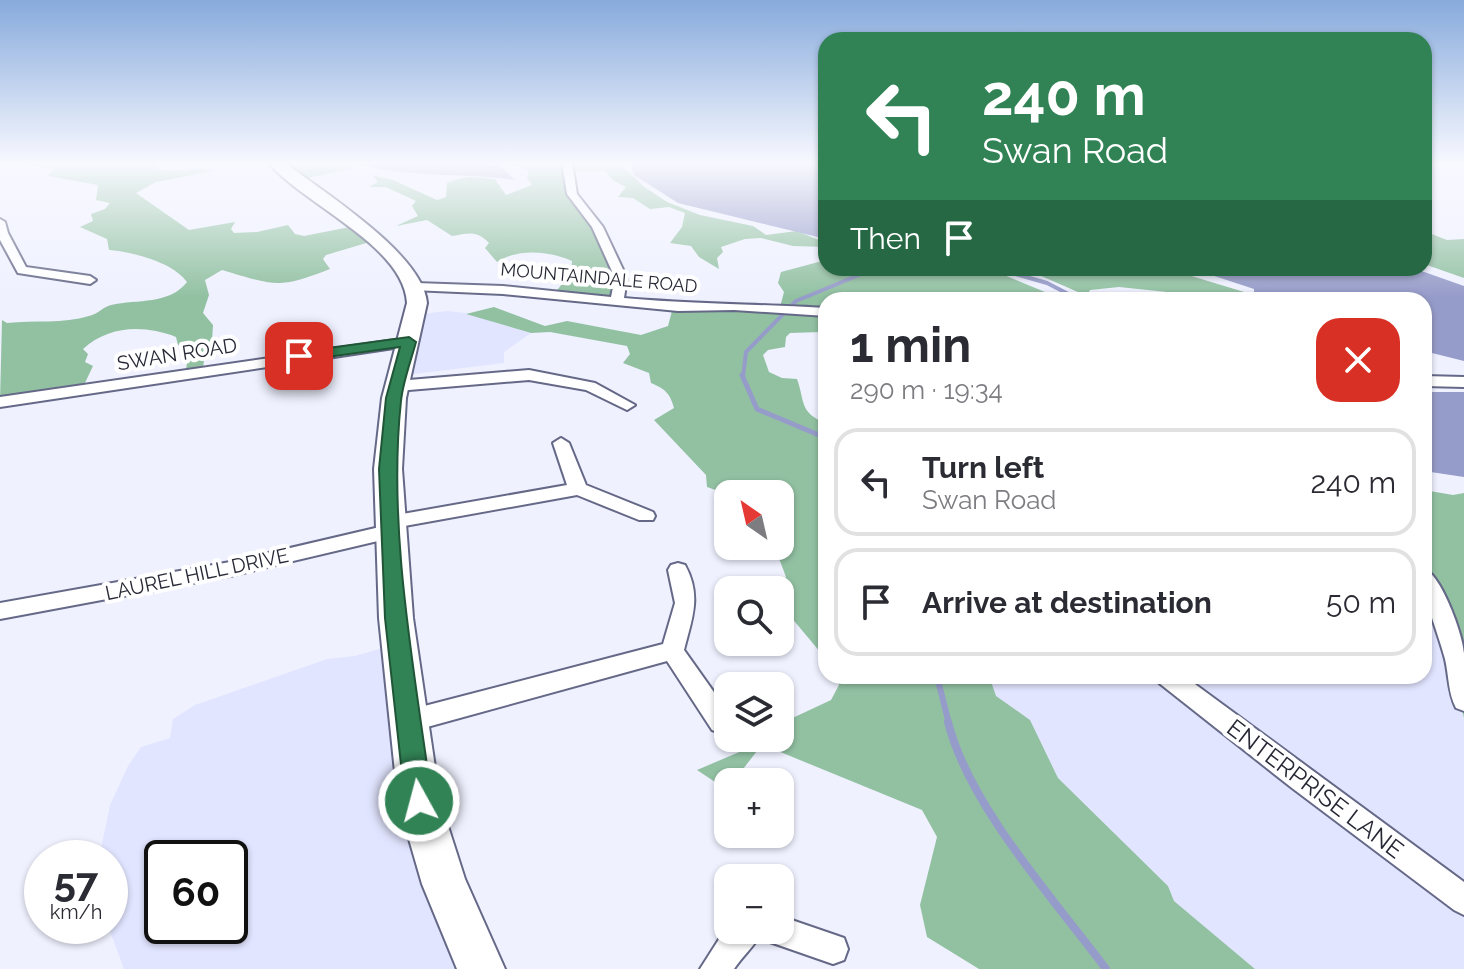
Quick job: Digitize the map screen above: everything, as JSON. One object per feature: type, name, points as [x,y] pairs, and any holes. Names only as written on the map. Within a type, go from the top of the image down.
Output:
[{"type":"main road","points":[[332,207],[394,256],[416,287],[417,303],[394,398],[388,469],[396,618],[419,801],[444,884],[481,969]]},
{"type":"street","points":[[582,207],[597,227],[621,278],[617,299]]},
{"type":"street","points":[[1,229],[22,270],[90,280]]},
{"type":"street","name":"MOUNTAINDALE ROAD","points":[[416,287],[617,299],[678,307],[734,306],[818,311]]},
{"type":"street","name":"SWAN ROAD","points":[[0,402],[409,342]]},
{"type":"street","points":[[397,386],[529,375],[590,386],[627,405]]},
{"type":"street","points":[[1432,381],[1464,382]]},
{"type":"street","points":[[561,443],[578,489],[646,516]]},
{"type":"street","name":"LAUREL HILL DRIVE","points":[[0,611],[230,569],[392,527],[578,489]]},
{"type":"street","points":[[672,651],[686,603],[678,570]]},
{"type":"street","points":[[1432,589],[1456,659],[1464,701]]},
{"type":"street","points":[[409,721],[672,651]]},
{"type":"street","points":[[672,651],[714,712]]},
{"type":"street","name":"ENTERPRISE LANE","points":[[1177,684],[1464,900]]},
{"type":"street","points":[[794,936],[833,949]]},
{"type":"street","points":[[716,969],[733,944]]},
{"type":"shaded area","points":[[447,311],[465,313],[531,333],[504,352],[504,363],[398,376],[414,315]]},
{"type":"shaded area","points":[[1432,597],[1439,614],[1464,718],[1464,969],[1255,969],[1174,901],[1168,886],[1058,778],[1030,721],[995,696],[991,684],[1432,684]]},
{"type":"shaded area","points":[[396,644],[481,969],[124,969],[115,944],[128,944],[128,840],[103,840],[110,805],[128,766],[141,747],[170,738],[173,719],[195,705],[327,659],[355,656]]},
{"type":"green space","points":[[156,207],[189,230],[235,222],[231,229],[234,233],[288,225],[295,234],[304,236],[355,226],[373,241],[326,255],[323,259],[330,269],[299,280],[266,282],[222,270],[205,280],[209,295],[203,313],[213,325],[212,341],[205,353],[203,368],[186,370],[188,355],[178,345],[176,337],[152,330],[116,331],[83,349],[88,354],[85,362],[93,366],[83,387],[0,401],[2,320],[7,323],[79,318],[111,305],[162,298],[187,282],[162,264],[109,250],[107,239],[80,227],[93,221],[91,214],[105,209]]},
{"type":"green space","points":[[413,207],[583,207],[619,273],[616,298],[555,293],[571,272],[572,261],[554,255],[524,253],[497,262],[485,248],[489,243],[476,234],[452,236],[427,220],[396,226],[418,216]]},
{"type":"green space","points":[[670,207],[753,226],[766,235],[797,231],[818,240],[818,247],[793,246],[761,238],[745,239],[721,247],[723,252],[717,258],[719,269],[699,257],[691,246],[670,243],[682,227],[685,213]]},
{"type":"green space","points":[[1432,234],[1447,240],[1464,239],[1464,278],[1432,267]]},
{"type":"green space","points":[[818,262],[818,276],[1006,276],[1045,292],[818,292],[818,332],[790,333],[786,337],[785,347],[768,350],[763,355],[769,372],[782,378],[797,379],[807,410],[818,419],[818,649],[794,621],[794,576],[786,576],[779,560],[794,560],[794,480],[714,480],[714,489],[707,487],[706,475],[654,420],[674,408],[669,395],[651,383],[649,373],[623,363],[630,354],[627,346],[550,332],[531,333],[466,314],[494,307],[545,326],[567,321],[641,335],[668,326],[673,307],[780,307],[784,292],[778,283],[781,272]]},
{"type":"green space","points":[[1041,276],[1191,276],[1244,292],[1167,292],[1119,287],[1078,292]]},
{"type":"green space","points":[[1432,491],[1453,495],[1464,493],[1464,718],[1439,614],[1432,597]]},
{"type":"green space","points":[[839,684],[992,684],[996,696],[1030,720],[1058,778],[1168,886],[1174,901],[1255,969],[979,969],[927,937],[920,905],[937,837],[922,810],[780,752],[794,752],[794,717],[831,700]]},
{"type":"green space","points":[[739,752],[756,752],[744,768],[714,768],[714,781],[697,770]]},
{"type":"water","points":[[695,207],[818,207],[818,237]]},
{"type":"water","points":[[1432,275],[1464,286],[1464,361],[1432,353],[1432,292],[1254,292],[1254,289],[1214,276]]},
{"type":"water","points":[[1432,392],[1464,392],[1464,477],[1432,472]]},
{"type":"waterway","points":[[743,377],[746,352],[796,301],[857,276]]},
{"type":"waterway","points":[[1023,276],[1064,292]]},
{"type":"waterway","points":[[742,375],[757,409],[818,435]]},
{"type":"waterway","points":[[939,684],[949,724]]},
{"type":"waterway","points":[[948,722],[974,786],[994,819],[1106,969]]},
{"type":"route","points":[[299,356],[409,342],[394,398],[388,469],[396,618],[419,801]]}]
